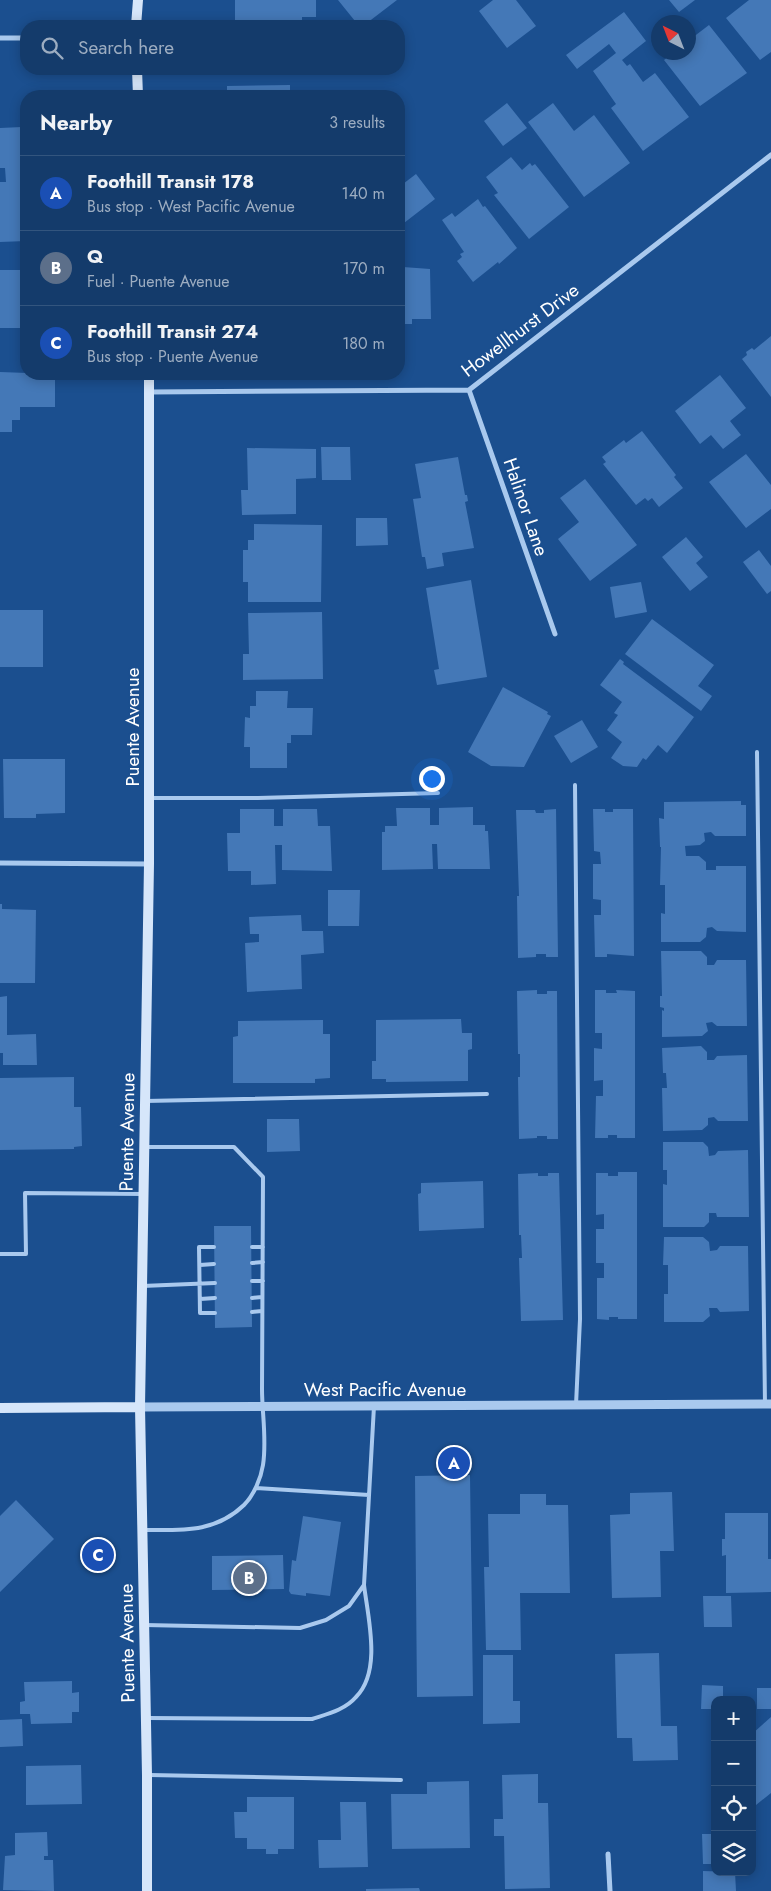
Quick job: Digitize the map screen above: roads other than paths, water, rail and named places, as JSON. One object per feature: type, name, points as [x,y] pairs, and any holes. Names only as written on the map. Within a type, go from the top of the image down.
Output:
[{"type":"main road","points":[[136,20],[138,0]]},
{"type":"main road","points":[[137,75],[138,90]]},
{"type":"main road","name":"Puente Avenue","points":[[146,1891],[140,1407],[150,864],[149,380]]},
{"type":"main road","name":"West Pacific Avenue","points":[[0,1408],[140,1407]]},
{"type":"street","points":[[0,38],[20,38]]},
{"type":"street","name":"Howellhurst Drive","points":[[150,392],[469,390],[771,155]]},
{"type":"street","name":"Halinor Lane","points":[[469,390],[555,634]]},
{"type":"street","points":[[0,863],[150,864]]},
{"type":"street","name":"West Pacific Avenue","points":[[140,1407],[768,1404]]},
{"type":"street","points":[[608,1854],[610,1891]]},
{"type":"lane","points":[[757,752],[768,1404]]},
{"type":"lane","points":[[575,785],[580,1309],[576,1405]]},
{"type":"lane","points":[[149,798],[258,798],[438,793]]},
{"type":"lane","points":[[145,1101],[487,1094]]},
{"type":"lane","points":[[142,1530],[204,1528],[225,1520],[245,1504],[256,1488],[263,1467],[265,1448],[262,1407],[263,1177],[234,1147],[144,1147]]},
{"type":"lane","points":[[0,1254],[26,1254],[25,1194],[144,1194]]},
{"type":"lane","points":[[214,1247],[199,1247],[200,1313],[215,1312]]},
{"type":"lane","points":[[252,1247],[262,1248]]},
{"type":"lane","points":[[252,1263],[263,1262]]},
{"type":"lane","points":[[200,1265],[214,1264]]},
{"type":"lane","points":[[252,1281],[262,1281]]},
{"type":"lane","points":[[142,1286],[215,1282]]},
{"type":"lane","points":[[252,1298],[262,1297]]},
{"type":"lane","points":[[200,1299],[215,1298]]},
{"type":"lane","points":[[252,1312],[262,1312]]},
{"type":"lane","points":[[145,1718],[312,1719],[336,1712],[356,1697],[368,1679],[372,1643],[364,1585],[374,1406]]},
{"type":"lane","points":[[256,1488],[369,1495]]},
{"type":"lane","points":[[144,1625],[300,1628],[326,1620],[350,1606],[364,1585]]},
{"type":"lane","points":[[146,1775],[401,1780]]},
{"type":"place","name":"Foothill Transit 178","points":[[454,1463]]},
{"type":"place","name":"Foothill Transit 274","points":[[98,1555]]},
{"type":"place","name":"Q","points":[[249,1578]]}]
